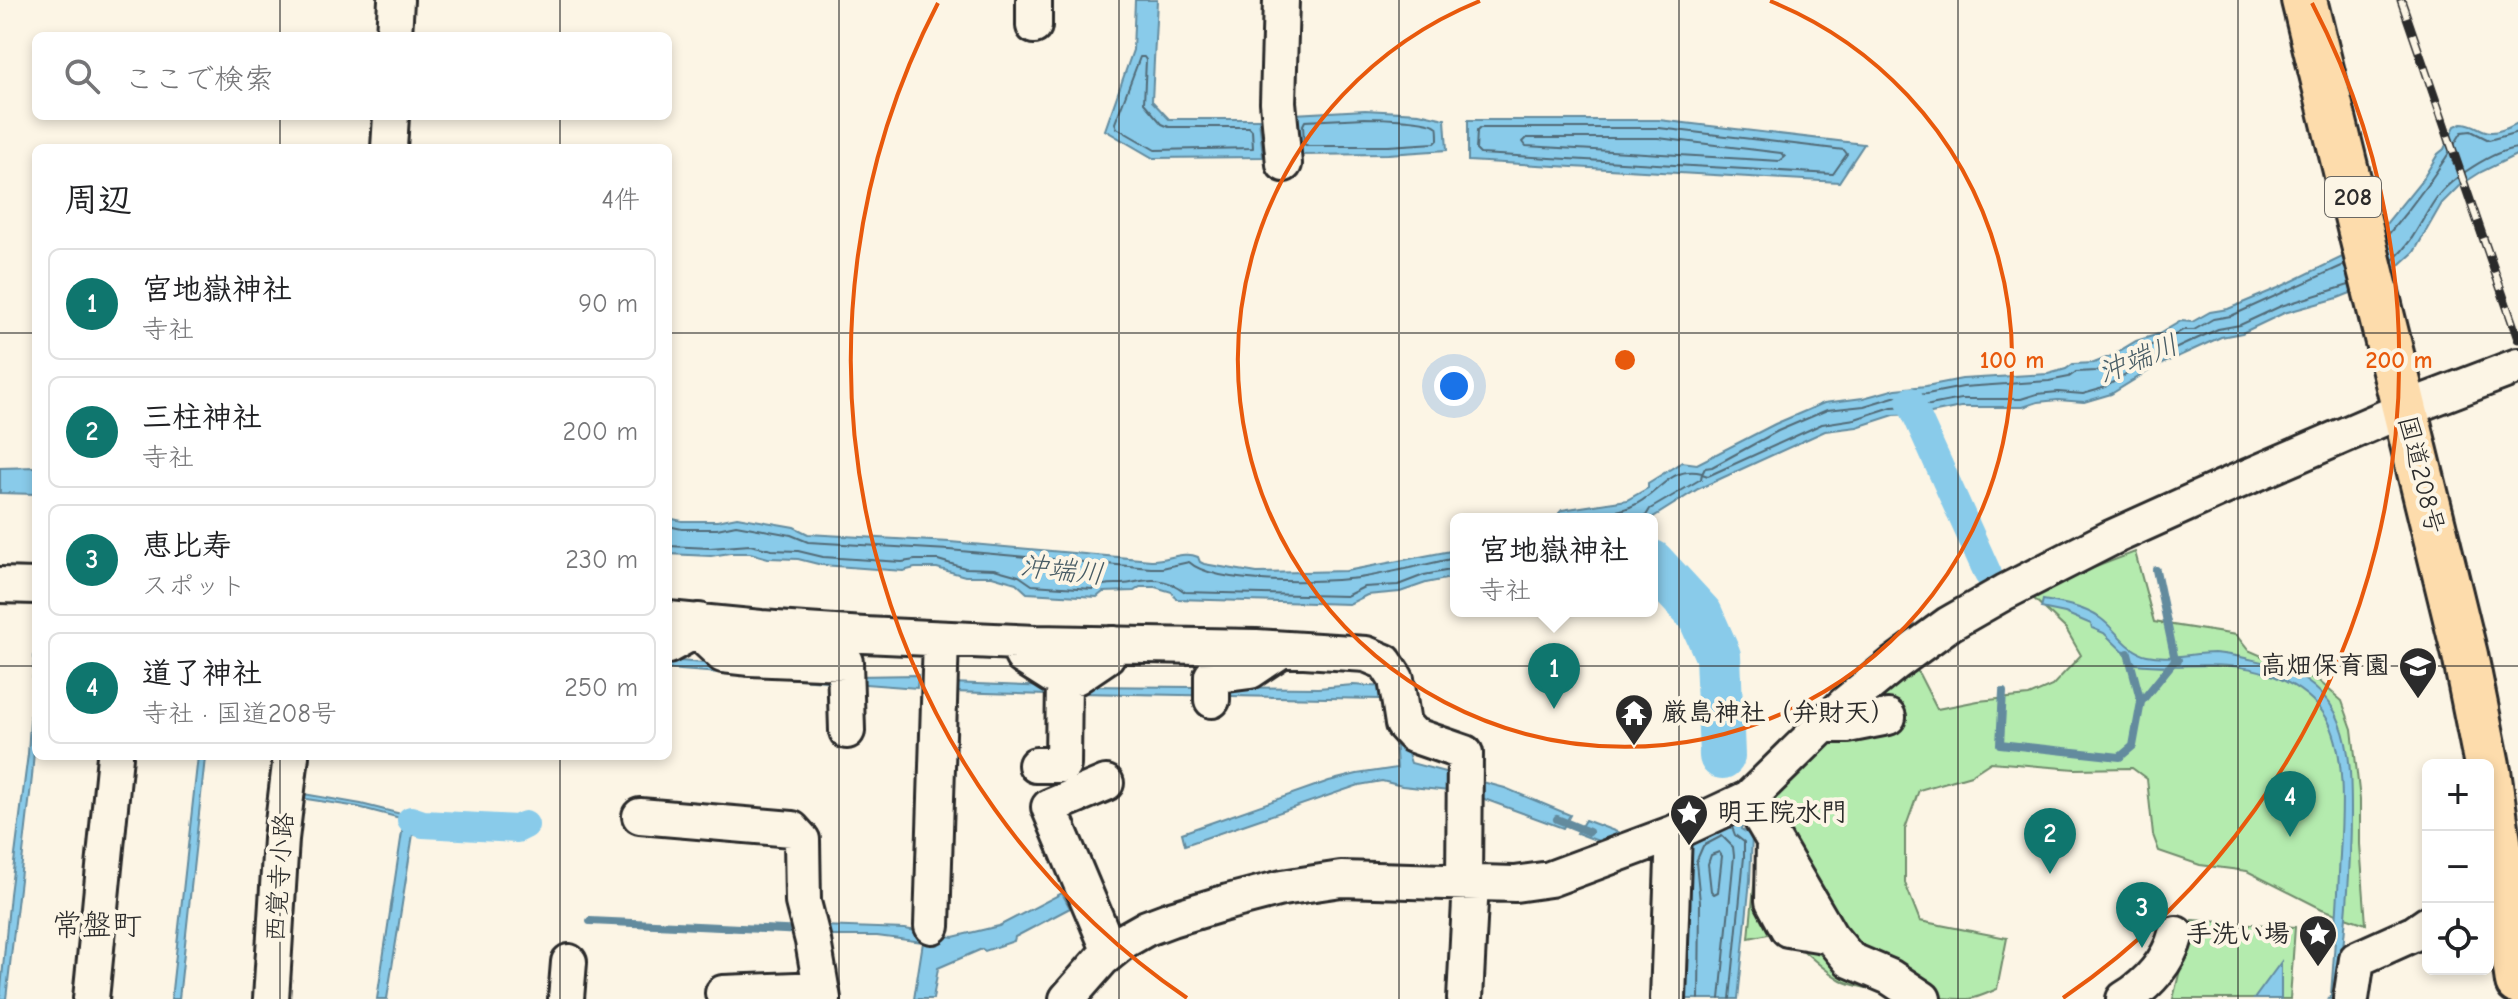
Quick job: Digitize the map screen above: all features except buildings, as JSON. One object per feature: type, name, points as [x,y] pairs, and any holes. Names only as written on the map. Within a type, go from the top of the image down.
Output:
[{"type":"highway","name":"国道208号","points":[[2304,0],[2465,655],[2486,759]]},
{"type":"highway","points":[[2494,813],[2518,982]]},
{"type":"street","points":[[394,32],[396,0]]},
{"type":"street","points":[[1281,0],[1278,102],[1284,164]]},
{"type":"street","points":[[389,144],[391,120]]},
{"type":"street","points":[[1067,999],[1110,952],[1147,928],[1171,919],[1312,882],[1341,879],[1515,884],[1550,879],[1674,833],[1749,798],[1824,725],[1894,664],[1949,624],[2005,592],[2125,532],[2403,402],[2518,366]]},
{"type":"street","points":[[0,585],[32,586]]},
{"type":"street","points":[[672,644],[686,636],[683,620]]},
{"type":"street","points":[[683,620],[761,628],[940,668],[1015,642],[1283,649],[1366,654],[1385,662],[1396,679],[1403,724],[1413,735],[1465,753],[1468,882],[1465,999]]},
{"type":"street","points":[[683,620],[723,655],[845,662],[847,731]]},
{"type":"street","points":[[1015,642],[1023,657],[1064,685]]},
{"type":"street","points":[[1064,685],[1107,656],[1113,644]]},
{"type":"street","points":[[1212,692],[1212,676],[1250,671],[1283,649]]},
{"type":"street","points":[[932,926],[940,668]]},
{"type":"street","points":[[1036,765],[1063,765],[1064,685]]},
{"type":"street","points":[[1824,725],[1847,725],[1888,717]]},
{"type":"street","points":[[91,999],[115,760]]},
{"type":"street","name":"西覚寺小路","points":[[271,999],[281,839],[295,762]]},
{"type":"street","points":[[1106,783],[1049,807],[1110,952]]},
{"type":"street","points":[[1749,798],[1830,936],[1850,960],[1890,977],[1923,999]]},
{"type":"street","points":[[640,816],[792,829],[802,840],[803,902],[822,994],[723,993]]},
{"type":"street","points":[[1668,999],[1674,833]]},
{"type":"street","points":[[2354,976],[2422,928]]},
{"type":"street","points":[[2124,999],[2142,989],[2172,950],[2176,934]]},
{"type":"street","points":[[566,999],[569,962]]},
{"type":"green space","points":[[2135,552],[2154,622],[2236,635],[2248,650],[2319,681],[2342,701],[2352,729],[2360,800],[2366,924],[2322,909],[2247,871],[2200,865],[2159,851],[2153,835],[2147,779],[2132,768],[2075,769],[1991,762],[1971,775],[1919,790],[1905,829],[1905,883],[1920,921],[2007,938],[1997,989],[1968,999],[1867,988],[1833,975],[1778,932],[1749,938],[1759,833],[1773,803],[1768,792],[1914,664],[1937,709],[2029,696],[2052,686],[2081,655],[2066,629],[2028,593]]},
{"type":"green space","points":[[2192,920],[2295,927],[2290,999],[2173,999]]},
{"type":"water","points":[[1135,0],[1157,0],[1152,101],[1169,119],[1259,119],[1263,157],[1153,158],[1105,130],[1133,50]]},
{"type":"water","points":[[1365,110],[1419,113],[1445,119],[1447,150],[1297,155],[1294,114]]},
{"type":"water","points":[[1468,120],[1659,120],[1864,144],[1839,182],[1468,161]]},
{"type":"water","name":"沖端川","points":[[2518,123],[2518,154],[2459,186],[2442,203],[2414,252],[2390,274],[2368,286],[2284,313],[2242,333],[2221,337],[2155,367],[2111,394],[2084,402],[2058,400],[2023,407],[1961,407],[1931,413],[1894,415],[1857,427],[1825,431],[1698,489],[1658,514],[1559,513],[1627,500],[1682,462],[1697,464],[1824,403],[1962,379],[2048,374],[2073,364],[2094,363],[2181,321],[2192,322],[2210,312],[2228,309],[2278,288],[2355,251],[2377,235],[2424,177],[2444,149],[2455,126],[2470,124],[2493,132]]},
{"type":"water","points":[[32,467],[32,494],[0,493],[0,468]]},
{"type":"water","name":"沖端川","points":[[737,517],[794,527],[808,534],[950,542],[1151,560],[1192,555],[1204,564],[1257,573],[1346,571],[1450,551],[1450,578],[1400,592],[1367,595],[1349,604],[1176,599],[1172,592],[1155,587],[1103,592],[1097,597],[1027,593],[1016,583],[992,576],[965,576],[937,568],[903,571],[822,565],[750,553],[711,556],[672,554],[672,519],[717,521]]},
{"type":"water","points":[[2043,600],[2094,614],[2140,653],[2164,657],[2214,653],[2259,661],[2284,669],[2314,686],[2329,703],[2340,723],[2346,745],[2351,790],[2347,901],[2339,989],[2334,999],[2328,999],[2331,995],[2342,793],[2338,751],[2321,709],[2294,686],[2252,669],[2219,665],[2136,664],[2091,624],[2065,613],[2041,608]]},
{"type":"water","points":[[672,660],[854,676],[918,675],[917,688],[672,669]]},
{"type":"water","points":[[951,683],[1049,687],[1047,695],[952,692]]},
{"type":"water","points":[[1353,685],[1386,687],[1395,693],[1402,707],[1406,748],[1411,763],[1505,788],[1570,815],[1563,828],[1468,793],[1382,781],[1359,785],[1185,845],[1182,833],[1329,781],[1397,768],[1393,707],[1379,699],[1080,693],[1080,686],[1318,688]]},
{"type":"water","points":[[32,690],[32,777],[6,999],[0,999],[10,894],[28,754]]},
{"type":"water","points":[[198,760],[205,760],[179,999],[171,999]]},
{"type":"water","points":[[298,793],[405,815],[416,814],[420,827],[413,834],[387,999],[377,999],[404,819],[358,807],[294,797]]},
{"type":"water","points":[[1728,817],[1744,821],[1741,829],[1752,836],[1738,999],[1681,999],[1684,841]]},
{"type":"water","points":[[1585,820],[1628,836],[1614,847],[1577,833]]},
{"type":"water","points":[[1062,893],[1070,908],[1015,937],[1014,941],[985,951],[982,949],[938,968],[933,999],[914,999],[923,942],[877,936],[827,936],[822,926],[905,929],[953,937],[999,926]]},
{"type":"water","points":[[2281,962],[2281,999],[2254,999]]},
{"type":"waterway","points":[[1910,401],[1988,574]]},
{"type":"waterway","points":[[1658,570],[1700,615],[1718,656],[1722,756]]},
{"type":"waterway","points":[[2156,570],[2175,660]]},
{"type":"waterway","points":[[2128,653],[2141,702],[2178,660]]},
{"type":"waterway","points":[[2003,692],[2000,744],[2120,757],[2133,746],[2141,702]]},
{"type":"waterway","points":[[1557,819],[1589,832]]},
{"type":"waterway","points":[[411,820],[423,824],[517,829],[525,825]]},
{"type":"waterway","points":[[590,921],[804,931]]},
{"type":"railway","points":[[2401,0],[2518,339]]},
{"type":"place","name":"高畑保育園","points":[[2418,700]]},
{"type":"place","name":"宮地嶽神社","points":[[1554,709]]},
{"type":"place","name":"厳島神社（弁財天）","points":[[1634,747]]},
{"type":"place","name":"道了神社","points":[[2290,837]]},
{"type":"place","name":"明王院水門","points":[[1689,847]]},
{"type":"place","name":"三柱神社","points":[[2050,874]]},
{"type":"place","name":"恵比寿","points":[[2142,948]]},
{"type":"place","name":"手洗い場","points":[[2318,968]]},
{"type":"district","name":"常盤町","points":[[97,925]]}]
